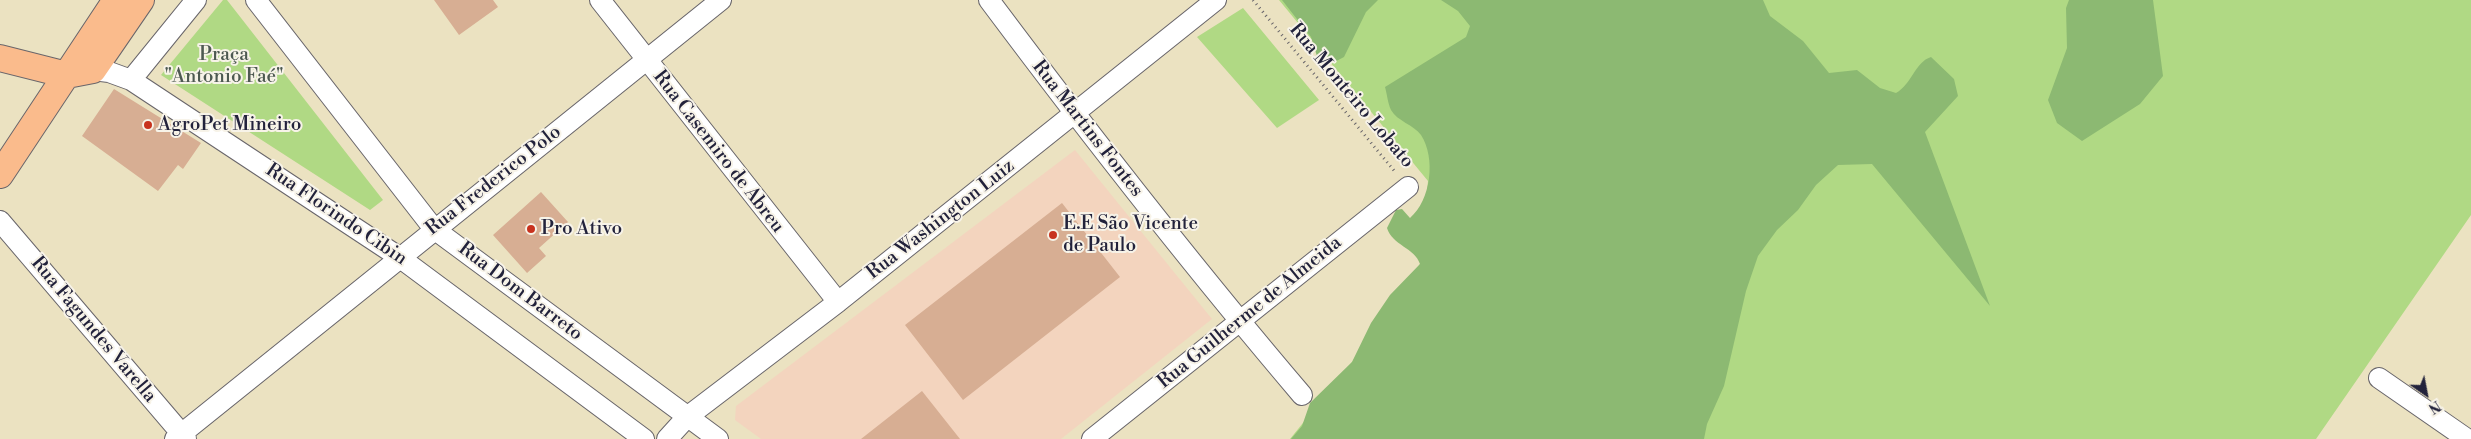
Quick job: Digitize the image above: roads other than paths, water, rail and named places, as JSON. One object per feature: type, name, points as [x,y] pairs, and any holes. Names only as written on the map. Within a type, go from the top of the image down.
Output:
[{"type":"main road","points":[[0,175],[116,0]]},
{"type":"main road","points":[[93,70],[141,0]]},
{"type":"main road","name":"Rua Florindo Cibin","points":[[0,58],[67,75],[93,70]]},
{"type":"street","points":[[131,80],[196,0]]},
{"type":"street","name":"Rua Dom Barreto","points":[[256,0],[434,228],[718,439]]},
{"type":"street","name":"Rua Casemiro de Abreu","points":[[600,0],[646,61],[838,302]]},
{"type":"street","name":"Rua Frederico Polo","points":[[181,437],[434,228],[721,0]]},
{"type":"street","name":"Rua Martins Fontes","points":[[989,0],[1074,114],[1239,321],[1302,395]]},
{"type":"street","name":"Rua Washington Luiz","points":[[667,439],[687,417],[838,302],[1216,0]]},
{"type":"street","name":"Rua Florindo Cibin","points":[[93,70],[109,72],[131,80],[399,257],[644,439]]},
{"type":"street","name":"Rua Guilherme de Almeida","points":[[1092,439],[1408,188]]},
{"type":"street","name":"Rua Fagundes Varella","points":[[0,221],[181,437]]},
{"type":"street","points":[[2379,378],[2467,439]]},
{"type":"place","name":"AgroPet Mineiro","points":[[148,125]]},
{"type":"place","name":"Pro Ativo","points":[[531,229]]},
{"type":"place","name":"E.E São Vicente de Paulo","points":[[1053,235]]},
{"type":"park label","name":"Praça \"Antonio Faé\"","points":[[224,66]]}]
